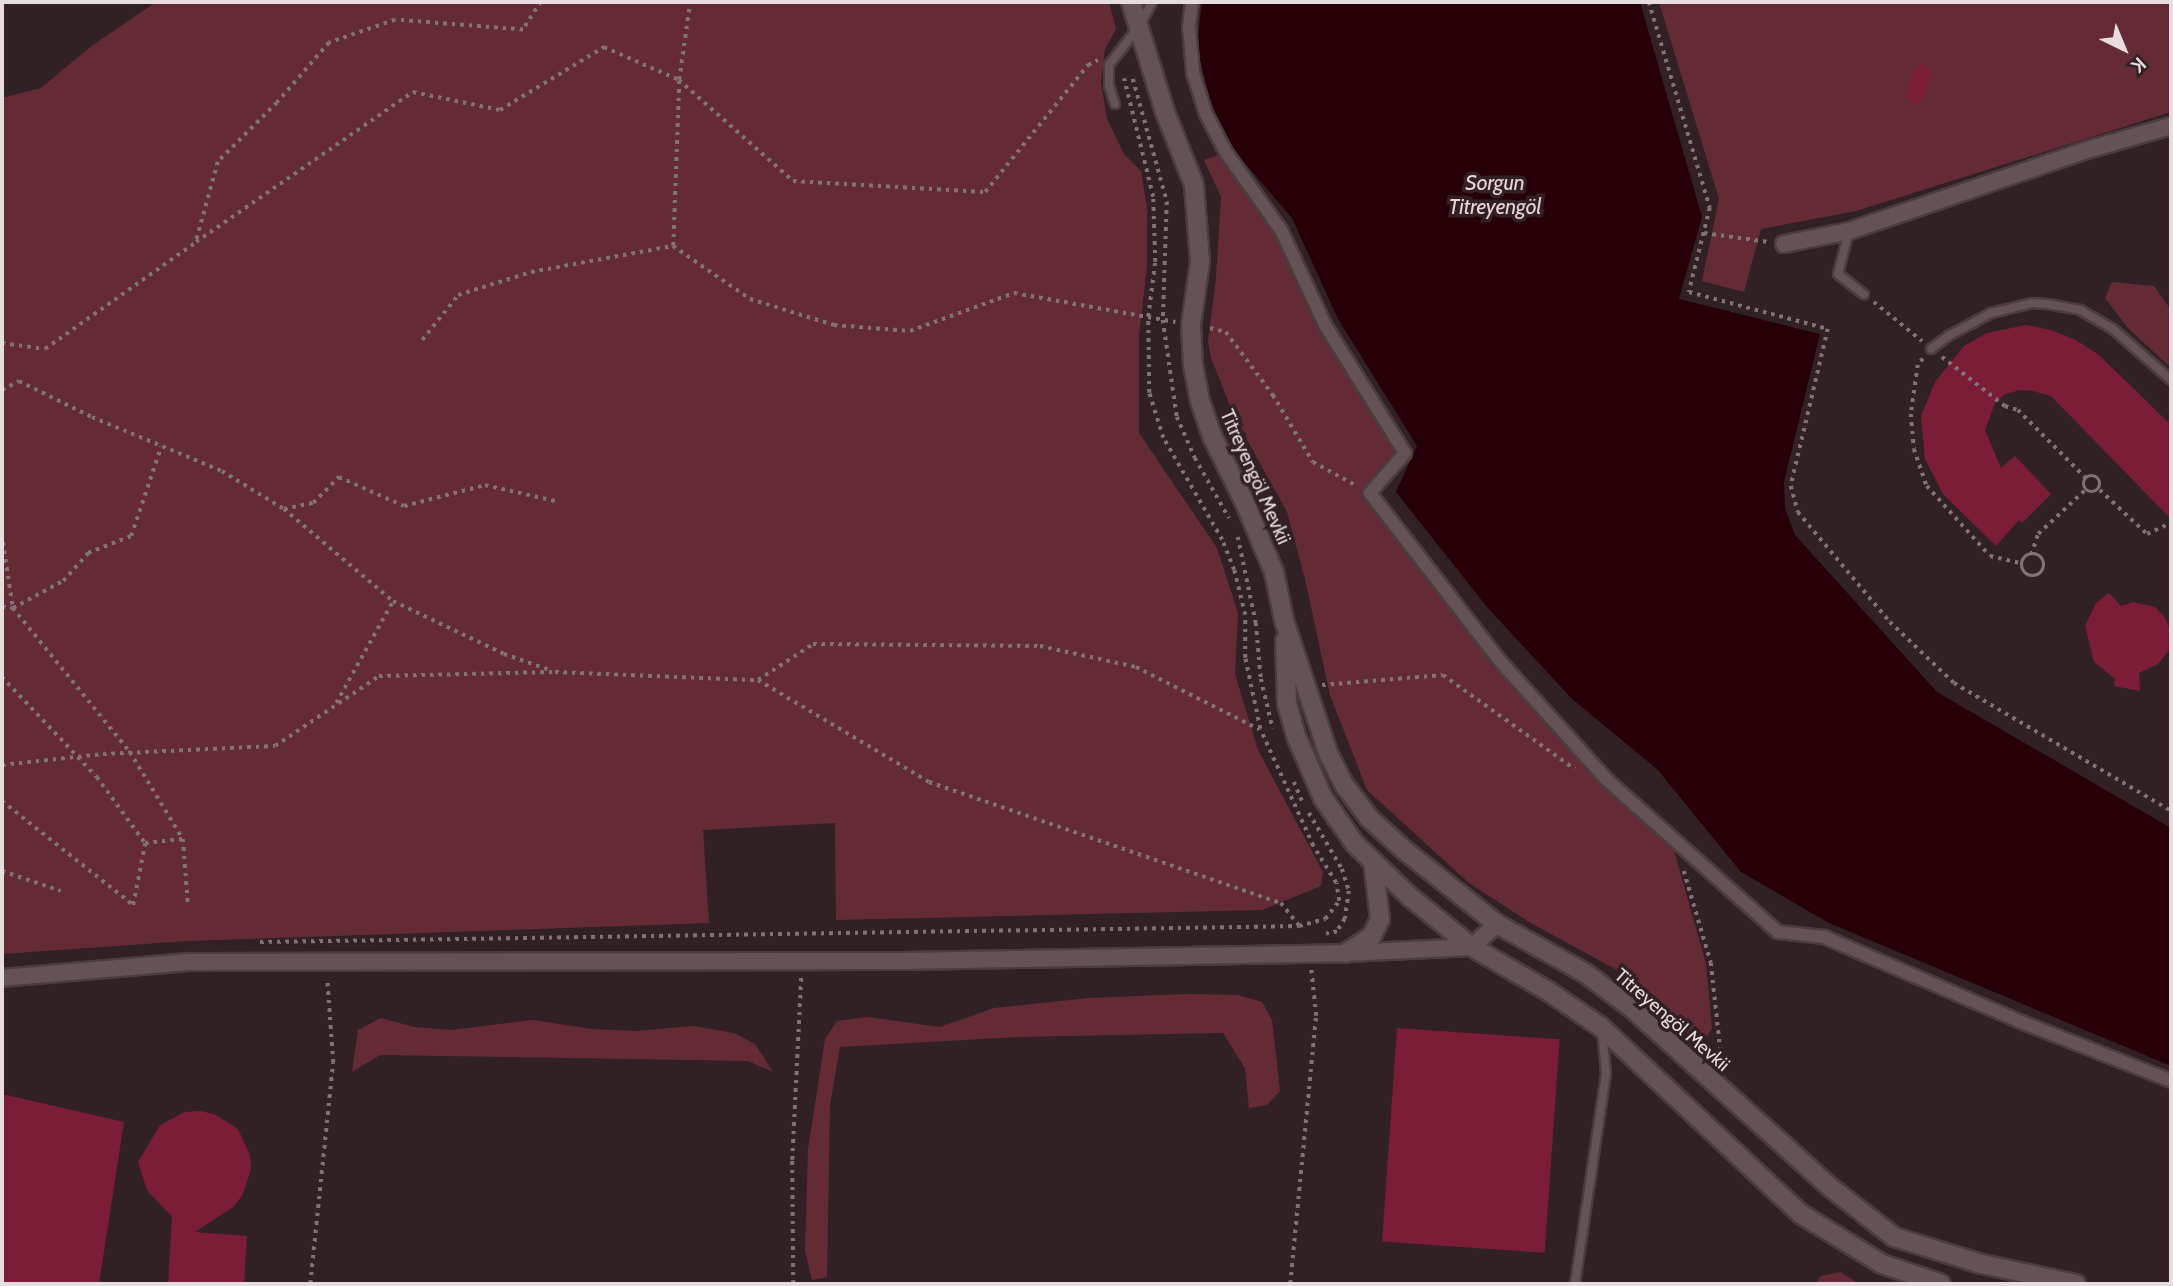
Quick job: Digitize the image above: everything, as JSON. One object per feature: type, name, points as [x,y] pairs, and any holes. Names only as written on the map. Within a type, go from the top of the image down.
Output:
[{"type":"street","name":"Titreyengöl Mevkii","points":[[1130,2],[1140,25],[1165,112],[1194,185],[1200,262],[1191,325],[1193,365],[1200,401],[1212,436],[1265,548],[1284,620],[1328,753],[1345,786],[1368,817],[1497,924],[1584,973],[1633,1009],[1792,1153],[1894,1237],[1982,1264],[2076,1284]]},
{"type":"street","points":[[1192,2],[1189,26],[1193,73],[1206,114],[1225,151],[1281,230],[1325,325],[1405,453],[1370,493],[1499,660],[1606,779],[1777,932],[1824,937],[2019,1021],[2171,1081]]},
{"type":"street","points":[[1784,244],[1849,231],[2064,158],[2171,126]]},
{"type":"street","name":"Titreyengöl Mevkii","points":[[1284,620],[1287,704],[1297,738],[1329,808],[1355,844],[1409,897],[1472,947],[1548,991],[1601,1027],[1801,1214],[1882,1264],[1941,1284]]},
{"type":"street","points":[[1346,953],[1372,936],[1380,919],[1373,861]]},
{"type":"street","points":[[2,978],[189,962],[802,962],[1346,953],[1472,947],[1497,924]]},
{"type":"lane","points":[[1115,104],[1109,86],[1109,65],[1140,25],[1152,2]]},
{"type":"lane","points":[[1849,231],[1838,274],[1864,295]]},
{"type":"lane","points":[[1931,349],[1948,336],[1991,313],[2013,307],[2047,304],[2092,316],[2113,329],[2171,380]]},
{"type":"lane","points":[[1575,1284],[1606,1073],[1601,1027]]},
{"type":"path","points":[[196,242],[218,162],[277,103],[329,43],[395,20],[523,30],[541,2]]},
{"type":"path","points":[[673,246],[679,80],[690,2]]},
{"type":"path","points":[[1649,2],[1710,208],[1689,292],[1828,329],[1791,486],[1798,512],[1890,622],[1954,683],[2171,811]]},
{"type":"path","points":[[2,343],[46,349],[413,92],[500,110],[604,47],[679,80],[793,181],[985,192],[1088,65],[1119,50],[1153,197],[1155,262],[1149,317],[1149,393],[1163,438],[1222,540],[1234,570],[1245,615],[1245,657],[1260,729],[1313,846],[1336,883],[1339,901],[1325,919],[1299,926],[257,942]]},
{"type":"path","points":[[1704,233],[1784,244]]},
{"type":"path","points":[[422,340],[458,295],[531,272],[673,246],[750,299],[834,325],[910,331],[1014,293],[1226,331],[1273,395],[1313,462],[1370,493]]},
{"type":"path","points":[[1864,295],[2005,406],[2018,410],[2087,479]]},
{"type":"path","points":[[1931,349],[1919,365],[1911,414],[1918,467],[1937,499],[1990,556],[2021,563],[2027,574],[2038,575],[2043,572],[2042,558],[2031,555]]},
{"type":"path","points":[[2,390],[19,381],[92,417],[222,471],[284,509],[393,601],[504,654],[555,672]]},
{"type":"path","points":[[2,607],[13,608],[63,581],[88,552],[131,536],[162,446]]},
{"type":"path","points":[[2085,490],[2083,486],[2090,476],[2097,479],[2099,489],[2147,534],[2171,523]]},
{"type":"path","points":[[284,509],[313,503],[339,477],[404,506],[485,485],[555,501]]},
{"type":"path","points":[[2021,563],[2031,555],[2038,534],[2085,490],[2099,489]]},
{"type":"path","points":[[2,534],[13,608],[130,752],[183,839],[188,903]]},
{"type":"path","points":[[334,706],[393,601]]},
{"type":"path","points":[[758,680],[813,644],[1041,646],[1136,667],[1260,729]]},
{"type":"path","points":[[2,765],[130,752],[275,746],[379,676],[555,672],[758,680],[929,782],[1281,903],[1299,926]]},
{"type":"path","points":[[1306,687],[1443,675],[1576,770]]},
{"type":"path","points":[[2,677],[77,757],[145,843],[133,905],[2,801]]},
{"type":"path","points":[[145,843],[183,839]]},
{"type":"path","points":[[1675,841],[1711,963],[1723,1070]]},
{"type":"path","points":[[2,871],[61,891]]},
{"type":"path","points":[[1290,1284],[1316,1017],[1309,953]]},
{"type":"path","points":[[793,1284],[792,1160],[802,962]]},
{"type":"path","points":[[310,1284],[333,1063],[325,964]]},
{"type":"shaded area","points":[[156,2],[1109,2],[1116,29],[1105,49],[1101,82],[1107,119],[1124,154],[1141,171],[1147,208],[1147,265],[1139,337],[1139,433],[1217,548],[1238,613],[1235,674],[1258,750],[1323,872],[1321,886],[1262,910],[836,920],[835,823],[703,830],[709,923],[188,941],[2,954],[2,98],[41,88],[93,45]]},
{"type":"shaded area","points":[[1659,2],[2171,2],[2171,112],[1856,211],[1761,229],[1744,292],[1702,281],[1719,199]]},
{"type":"shaded area","points":[[1220,154],[1279,235],[1325,339],[1395,451],[1361,492],[1495,666],[1600,781],[1673,847],[1706,964],[1712,1028],[1707,1037],[1699,1038],[1688,1033],[1628,976],[1529,922],[1469,883],[1367,790],[1330,695],[1305,579],[1287,512],[1235,418],[1211,358],[1208,342],[1216,278],[1221,197],[1204,160]]},
{"type":"shaded area","points":[[2112,282],[2154,286],[2171,310],[2171,368],[2128,328],[2105,298]]},
{"type":"shaded area","points":[[1238,995],[1262,1002],[1272,1020],[1280,1091],[1267,1105],[1249,1108],[1245,1068],[1223,1033],[1016,1037],[840,1047],[830,1105],[827,1277],[812,1280],[805,1251],[808,1149],[825,1039],[837,1021],[867,1017],[940,1027],[994,1008],[1089,998]]},
{"type":"shaded area","points":[[381,1018],[414,1027],[451,1030],[533,1020],[592,1029],[636,1031],[693,1026],[734,1033],[755,1044],[773,1072],[748,1061],[380,1055],[352,1072],[358,1030]]},
{"type":"shaded area","points":[[1840,1272],[1860,1284],[1815,1284],[1821,1276]]},
{"type":"water","name":"Sorgun Titreyengöl","points":[[1202,2],[1640,2],[1702,217],[1679,299],[1820,334],[1784,482],[1785,508],[1795,535],[1937,692],[2171,828],[2171,1066],[1829,923],[1741,872],[1657,769],[1572,699],[1487,607],[1396,492],[1417,446],[1338,319],[1292,218],[1236,153],[1211,105],[1197,48]]},
{"type":"building","points":[[1924,63],[1931,73],[1925,98],[1914,104],[1906,98],[1913,70]]},
{"type":"building","points":[[2026,325],[2051,330],[2076,340],[2099,355],[2171,425],[2171,519],[2051,396],[2033,391],[2020,390],[2005,394],[1995,403],[1985,430],[2001,468],[2015,456],[2051,494],[2022,523],[2019,520],[1996,546],[1943,494],[1925,459],[1921,416],[1935,382],[1964,346],[1987,333]]},
{"type":"building","points":[[2109,593],[2121,606],[2133,602],[2155,607],[2165,618],[2171,631],[2171,648],[2158,664],[2139,673],[2140,691],[2114,686],[2115,679],[2094,662],[2085,626],[2096,603]]},
{"type":"building","points":[[1397,1028],[1560,1039],[1545,1253],[1382,1241]]},
{"type":"building","points":[[2,1094],[124,1122],[99,1284],[2,1284]]},
{"type":"building","points":[[185,1112],[214,1114],[238,1129],[250,1155],[251,1169],[242,1196],[233,1207],[195,1232],[247,1236],[244,1284],[168,1284],[172,1217],[147,1190],[138,1162],[160,1125]]}]
